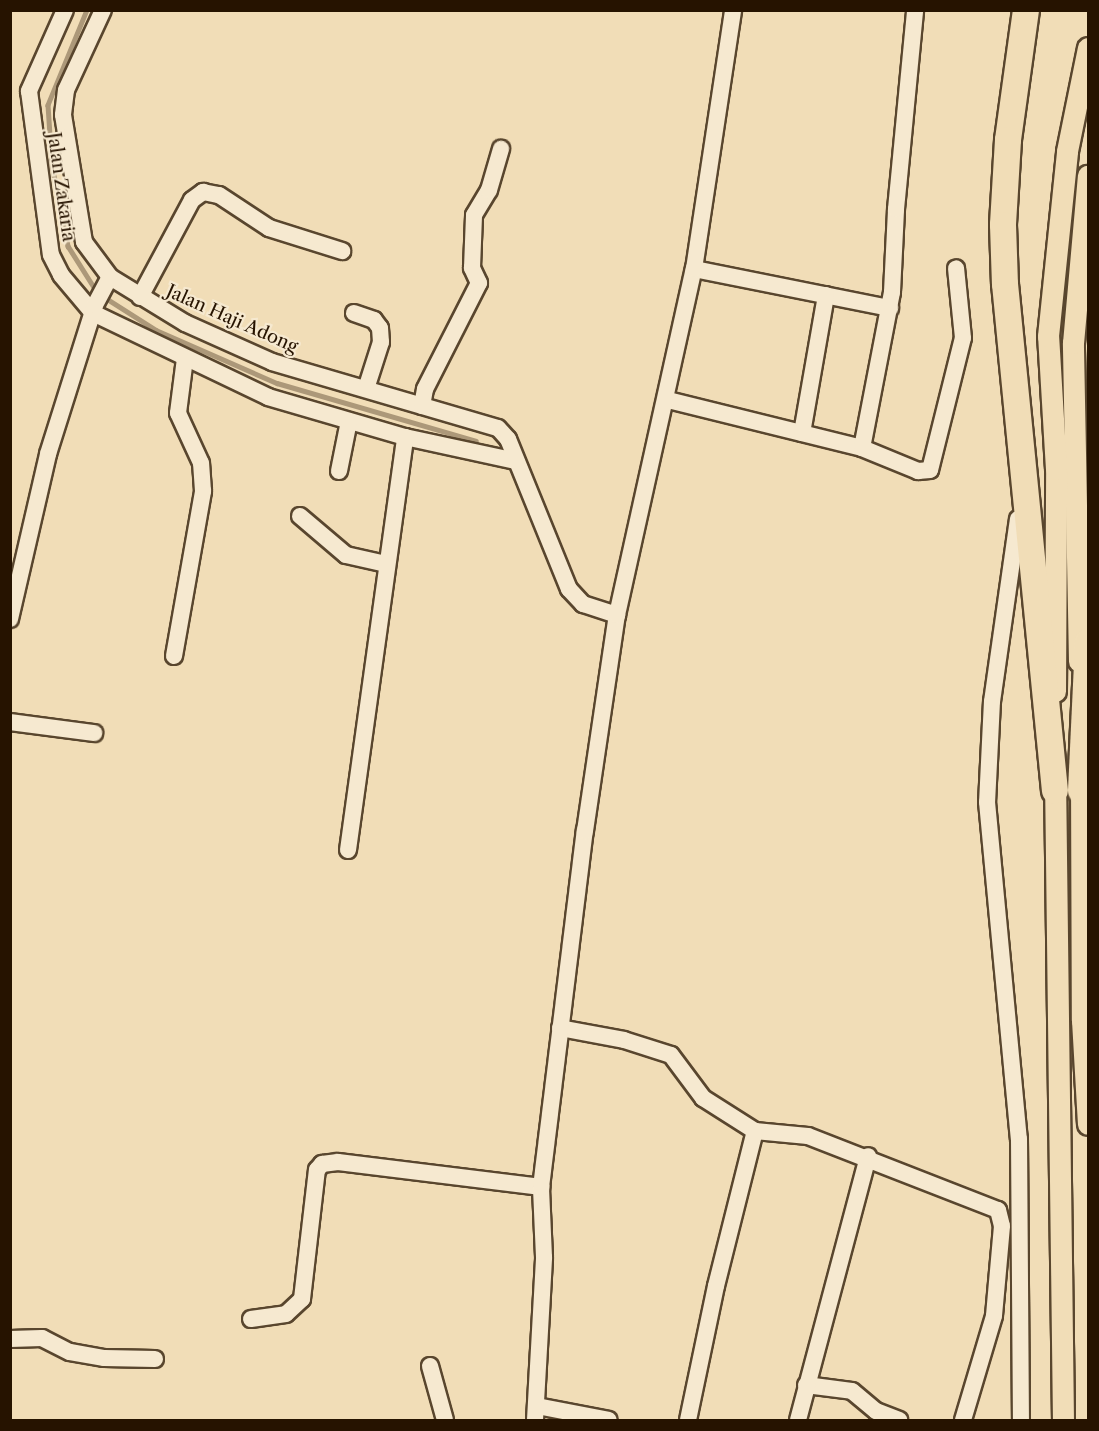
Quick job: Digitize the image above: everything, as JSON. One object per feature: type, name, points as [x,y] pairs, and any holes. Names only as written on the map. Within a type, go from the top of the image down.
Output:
[{"type":"highway","points":[[1026,10],[1015,72],[1003,225],[1013,384],[1034,551],[1055,791]]},
{"type":"highway","points":[[1081,791],[1089,642]]},
{"type":"main road","points":[[1063,1420],[1055,791],[1056,469],[1048,336],[1067,151],[1089,48]]},
{"type":"main road","points":[[1089,176],[1073,343],[1081,791],[1082,1020],[1089,1124]]},
{"type":"street","name":"Jalan Zakaria","points":[[65,10],[29,91],[51,255],[61,275],[94,309],[185,358],[268,397],[405,437],[516,461]]},
{"type":"street","name":"Jalan Haji Adong","points":[[103,10],[66,90],[63,115],[84,242],[108,281],[185,323],[272,362],[498,428],[508,439],[569,589],[583,604],[616,615]]},
{"type":"street","points":[[609,1420],[536,1413],[544,1257],[541,1187],[560,1028],[616,615],[668,400],[694,269],[733,10]]},
{"type":"street","points":[[862,448],[890,308],[915,10]]},
{"type":"street","points":[[422,406],[425,389],[454,328],[470,308],[479,283],[472,268],[474,215],[489,190],[501,149]]},
{"type":"street","points":[[140,297],[192,200],[203,192],[219,195],[269,228],[342,251]]},
{"type":"street","points":[[668,400],[862,448],[924,472],[933,465],[963,338],[956,268]]},
{"type":"street","points":[[694,269],[890,308]]},
{"type":"street","points":[[10,619],[48,454],[94,309],[108,281]]},
{"type":"street","points":[[802,433],[826,295]]},
{"type":"street","points":[[354,313],[374,321],[380,328],[381,342],[366,389]]},
{"type":"street","points":[[174,656],[203,490],[201,464],[178,413],[185,358]]},
{"type":"street","points":[[1013,384],[1019,535],[992,701],[987,802],[1019,1139],[1021,1420]]},
{"type":"street","points":[[339,471],[349,421]]},
{"type":"street","points":[[348,850],[405,437]]},
{"type":"street","points":[[300,516],[346,555],[386,564]]},
{"type":"street","points":[[10,722],[94,733]]},
{"type":"street","points":[[560,1028],[624,1040],[671,1055],[703,1098],[755,1131],[808,1136],[868,1156],[992,1206],[1002,1217],[994,1316],[963,1420]]},
{"type":"street","points":[[688,1420],[716,1286],[755,1131]]},
{"type":"street","points":[[798,1420],[868,1156]]},
{"type":"street","points":[[251,1319],[286,1314],[302,1299],[317,1170],[322,1164],[338,1162],[541,1187]]},
{"type":"street","points":[[1002,1217],[1020,1215]]},
{"type":"street","points":[[994,1316],[1021,1317]]},
{"type":"street","points":[[10,1339],[42,1338],[70,1352],[104,1358],[155,1359]]},
{"type":"street","points":[[430,1366],[445,1420]]},
{"type":"street","points":[[806,1385],[852,1391],[876,1410],[898,1420]]},
{"type":"waterway","points":[[87,10],[48,105],[52,165],[68,246],[97,292]]},
{"type":"waterway","points":[[104,297],[156,330],[277,383],[476,441]]}]
